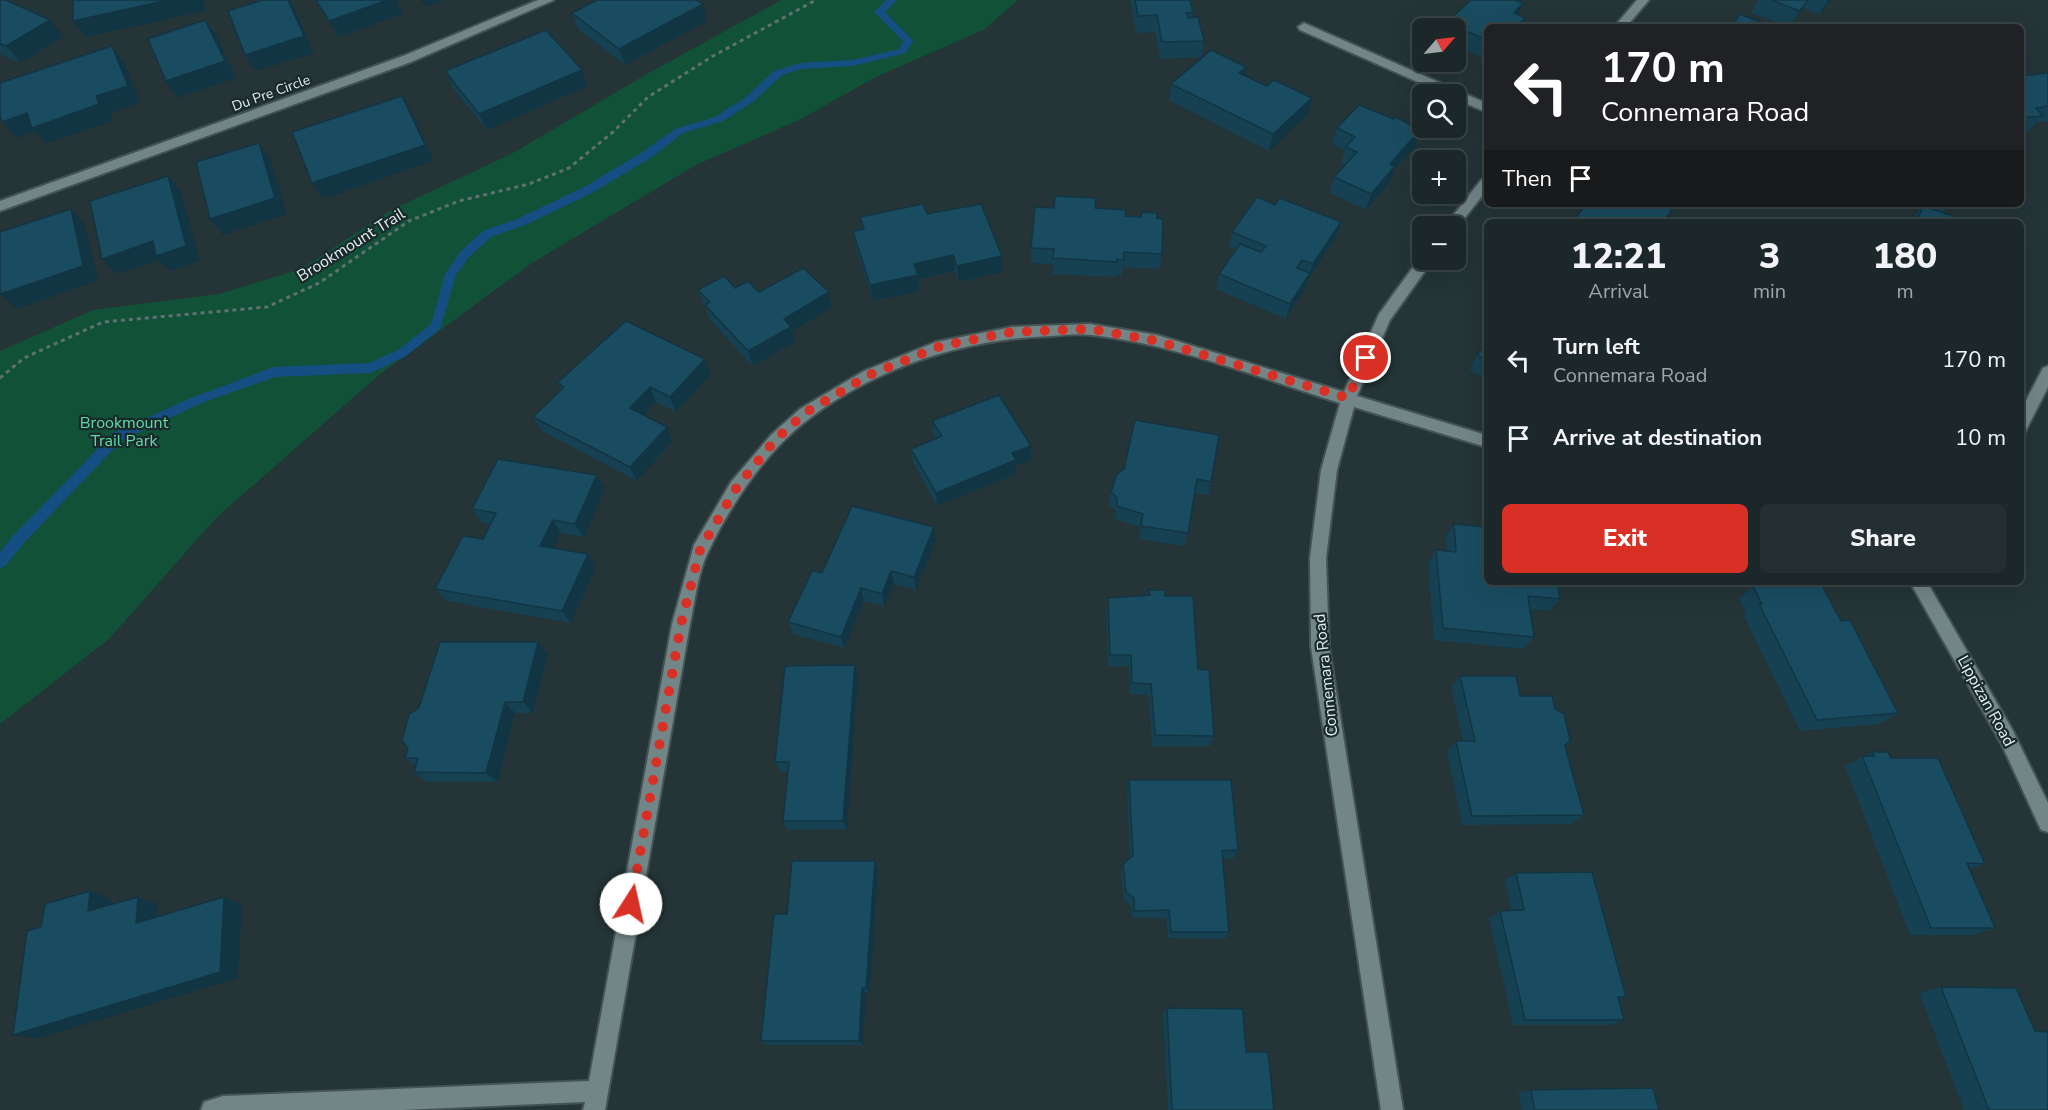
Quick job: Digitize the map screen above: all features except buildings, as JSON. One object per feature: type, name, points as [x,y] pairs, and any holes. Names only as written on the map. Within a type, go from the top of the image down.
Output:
[{"type":"street","name":"Du Pre Circle","points":[[0,206],[397,63],[548,0]]},
{"type":"street","points":[[1623,24],[1643,0]]},
{"type":"street","points":[[1304,27],[1484,107]]},
{"type":"street","points":[[1458,216],[1484,185]]},
{"type":"street","name":"Connemara Road","points":[[1392,1110],[1320,647],[1318,558],[1329,470],[1348,398],[1384,318],[1419,270]]},
{"type":"street","points":[[212,1110],[235,1107],[595,1100],[681,624],[700,550],[737,487],[776,439],[805,413],[869,375],[941,346],[1012,332],[1090,329],[1157,341],[1484,440]]},
{"type":"street","points":[[2024,420],[2048,372]]},
{"type":"street","name":"Lippizan Road","points":[[1920,585],[2007,737],[2048,822]]},
{"type":"path","name":"Brookmount Trail","points":[[0,378],[24,358],[103,322],[267,307],[320,283],[409,221],[459,201],[529,184],[569,168],[613,132],[648,97],[713,56],[816,0]]},
{"type":"green space","name":"Brookmount Trail Park","points":[[781,0],[1018,0],[985,29],[876,77],[801,119],[696,165],[532,263],[379,375],[216,518],[110,638],[0,724],[0,351],[93,310],[219,294],[301,269],[391,210],[513,153],[645,75]]},
{"type":"waterway","points":[[0,562],[18,540],[117,437],[195,401],[274,372],[370,368],[402,353],[436,326],[451,274],[465,254],[487,234],[521,222],[588,190],[648,154],[679,131],[719,119],[750,99],[778,73],[800,66],[853,63],[903,51],[908,41],[879,12],[892,0]]},
{"type":"route","points":[[631,904],[681,624],[700,550],[737,487],[776,439],[805,413],[869,375],[941,346],[1012,332],[1090,329],[1157,341],[1348,398],[1366,358]]}]
